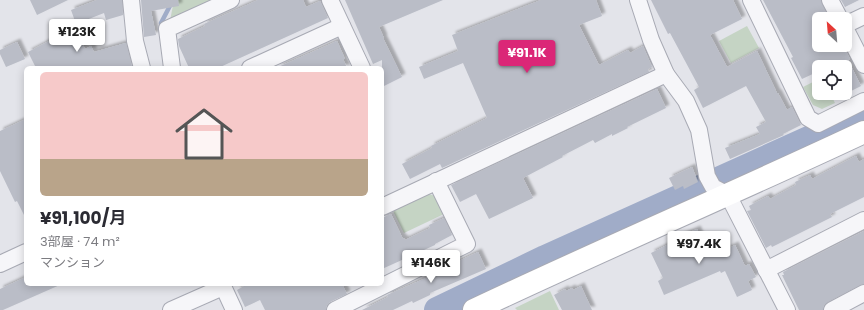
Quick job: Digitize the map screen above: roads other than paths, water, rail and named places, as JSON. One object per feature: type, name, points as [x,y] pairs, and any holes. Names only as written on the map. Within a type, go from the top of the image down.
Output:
[{"type":"street","points":[[131,0],[135,41],[141,66]]},
{"type":"street","points":[[172,66],[167,29],[231,0]]},
{"type":"street","points":[[330,0],[361,66]]},
{"type":"street","points":[[638,0],[651,40],[666,74],[686,101],[699,130],[716,186],[766,270],[787,310]]},
{"type":"street","points":[[750,0],[808,118],[818,124],[864,101]]},
{"type":"street","points":[[830,0],[836,12]]},
{"type":"street","points":[[852,21],[864,16]]},
{"type":"street","points":[[254,66],[342,26]]},
{"type":"street","points":[[852,42],[864,65]]},
{"type":"street","points":[[384,206],[666,74]]},
{"type":"street","points":[[474,310],[584,258],[716,186],[864,132]]},
{"type":"street","points":[[384,286],[467,244],[436,181]]},
{"type":"street","points":[[766,270],[864,220]]},
{"type":"street","points":[[0,264],[24,253]]},
{"type":"street","points":[[171,310],[221,286]]},
{"type":"street","points":[[223,286],[234,310]]},
{"type":"street","points":[[336,310],[384,286]]},
{"type":"street","points":[[832,310],[864,293]]},
{"type":"waterway","points":[[162,29],[161,23],[173,0]]},
{"type":"waterway","points":[[437,310],[545,258],[864,114]]}]
